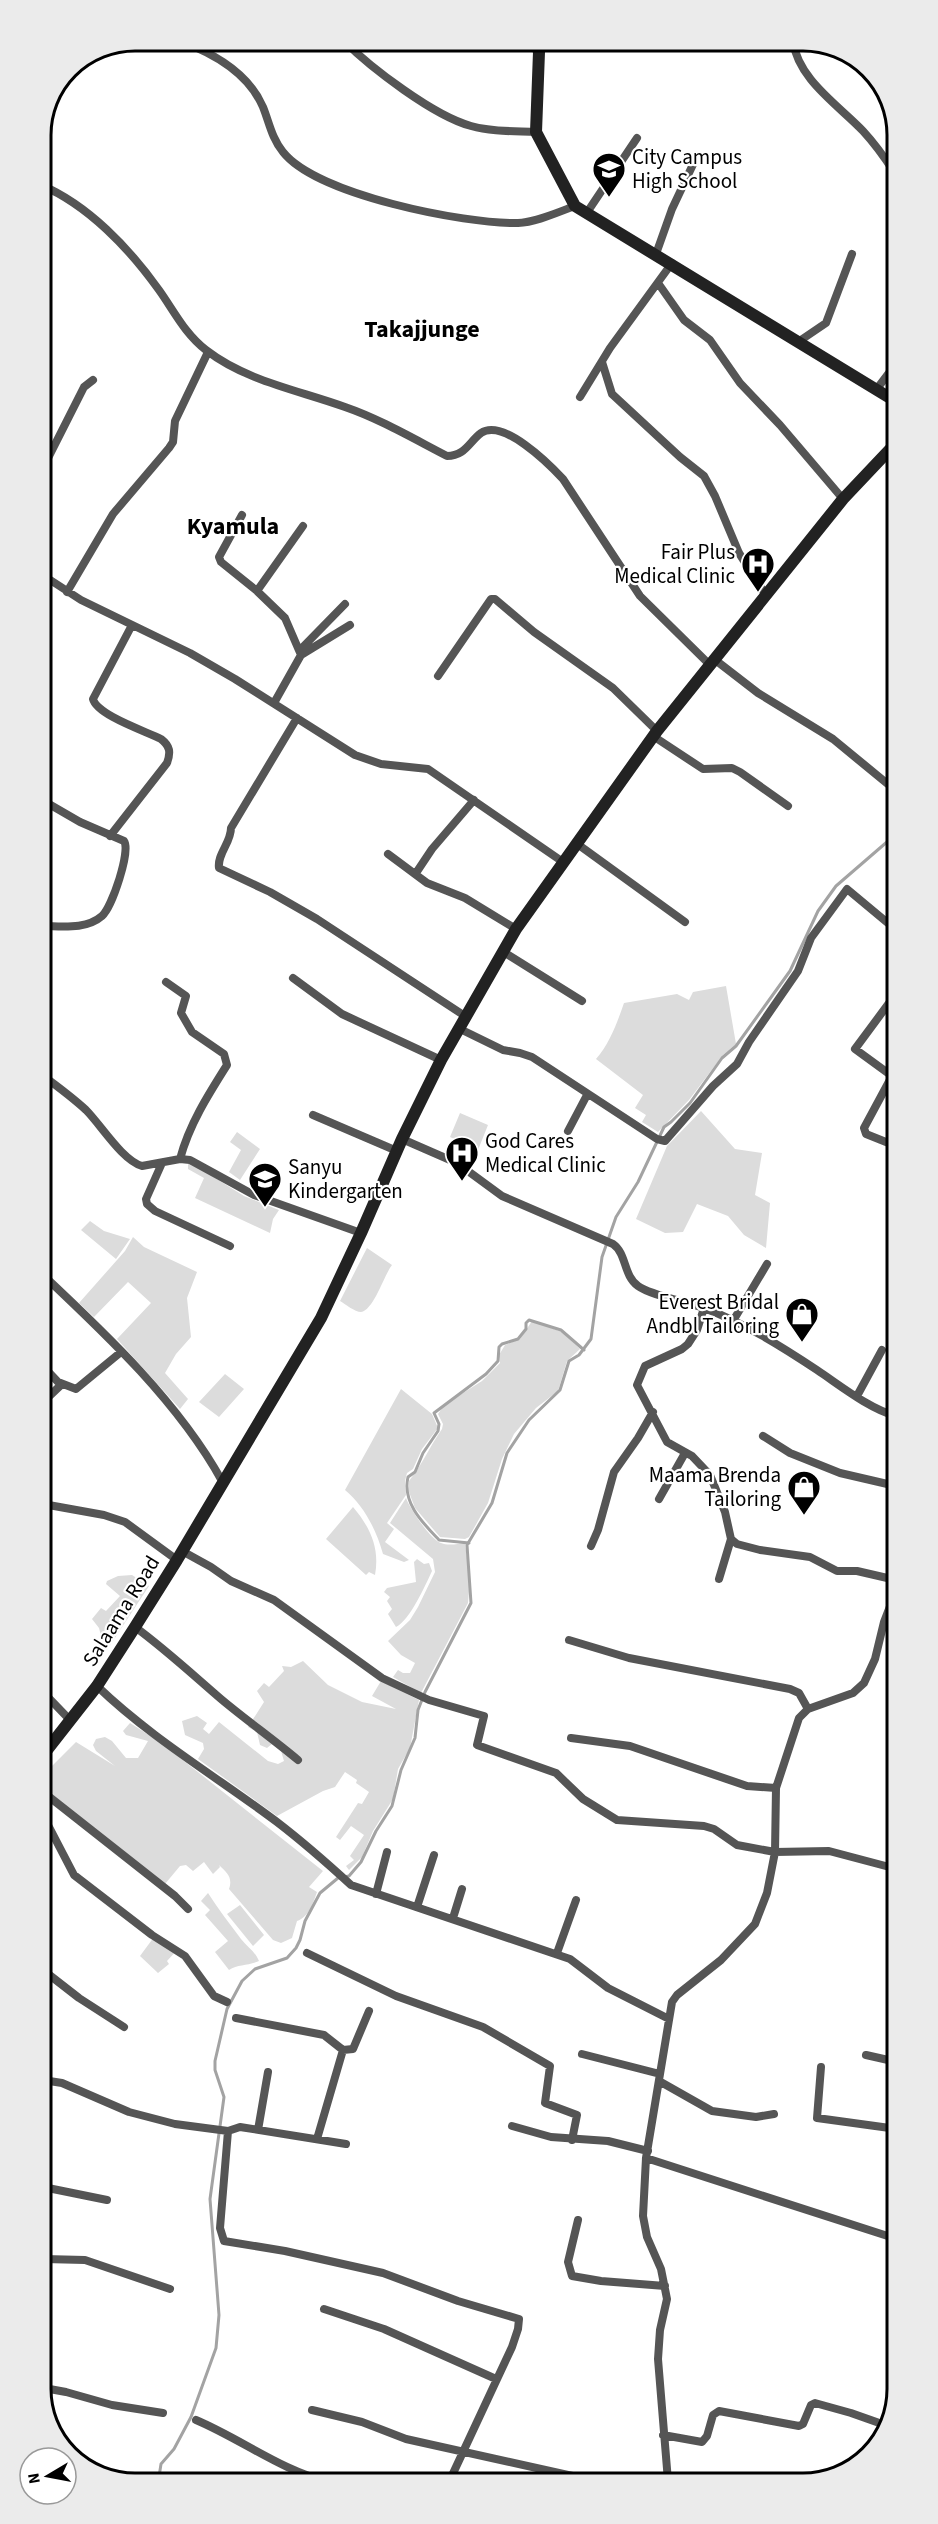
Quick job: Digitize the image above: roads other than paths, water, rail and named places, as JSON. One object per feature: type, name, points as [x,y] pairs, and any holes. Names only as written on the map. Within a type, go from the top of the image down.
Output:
[{"type":"main road","points":[[540,51],[536,132],[575,206],[672,263],[887,396]]},
{"type":"main road","name":"Salaama Road","points":[[51,1744],[97,1686],[135,1627],[321,1318],[399,1145],[441,1060],[516,929],[655,733],[843,499],[887,452]]},
{"type":"street","points":[[203,51],[236,71],[253,88],[282,152],[308,174],[327,183],[420,210],[477,221],[524,222],[575,206]]},
{"type":"street","points":[[355,51],[425,103],[464,124],[483,128],[536,132]]},
{"type":"street","points":[[794,51],[802,71],[865,133],[887,163]]},
{"type":"street","points":[[586,214],[637,138]]},
{"type":"street","points":[[656,254],[672,209],[696,158]]},
{"type":"street","points":[[51,190],[65,197],[108,232],[157,287],[190,336],[208,352],[266,382],[348,408],[447,456],[468,448],[480,434],[487,430],[497,430],[511,436],[549,464],[563,479],[640,596],[712,662],[833,739],[887,783]]},
{"type":"street","points":[[798,342],[826,323],[852,254]]},
{"type":"street","points":[[580,397],[610,348],[672,263]]},
{"type":"street","points":[[658,283],[681,317],[710,340],[740,383],[780,425],[843,499]]},
{"type":"street","points":[[67,592],[113,514],[173,442],[175,420],[208,352]]},
{"type":"street","points":[[602,362],[612,394],[704,476],[739,553],[765,594]]},
{"type":"street","points":[[876,390],[887,376]]},
{"type":"street","points":[[51,452],[84,387],[93,380]]},
{"type":"street","points":[[242,515],[219,557],[285,618],[301,653]]},
{"type":"street","points":[[257,591],[303,526]]},
{"type":"street","points":[[51,581],[67,592],[190,653],[363,759],[381,764],[428,769],[563,862]]},
{"type":"street","points":[[438,676],[491,599],[495,598],[534,632],[613,688],[655,733],[703,769],[732,768],[788,806]]},
{"type":"street","points":[[274,703],[301,653],[345,604]]},
{"type":"street","points":[[110,836],[167,763],[170,754],[168,744],[161,739],[110,715],[94,703],[95,693],[132,625]]},
{"type":"street","points":[[301,653],[350,625]]},
{"type":"street","points":[[297,718],[231,828],[231,836],[219,862],[219,868],[270,892],[317,919],[465,1016]]},
{"type":"street","points":[[416,873],[432,849],[474,800]]},
{"type":"street","points":[[51,805],[74,819],[124,841],[127,850],[122,870],[103,915],[75,926],[51,926]]},
{"type":"street","points":[[576,843],[685,922]]},
{"type":"street","points":[[388,854],[427,883],[465,898],[516,929]]},
{"type":"street","points":[[458,1028],[503,1050],[532,1058],[657,1139],[669,1140],[713,1086],[737,1064],[749,1042],[798,971],[811,938],[847,889],[887,922]]},
{"type":"street","points":[[502,951],[582,1001]]},
{"type":"street","points":[[293,978],[342,1014],[441,1060]]},
{"type":"street","points":[[166,982],[186,996],[181,1013],[192,1032],[224,1054],[227,1060],[227,1065],[203,1103],[184,1143],[180,1159]]},
{"type":"street","points":[[887,1011],[855,1050],[887,1072]]},
{"type":"street","points":[[51,1082],[83,1108],[132,1161],[142,1166],[180,1159],[193,1161],[254,1195],[361,1233]]},
{"type":"street","points":[[887,1085],[864,1128],[866,1134],[887,1142]]},
{"type":"street","points":[[568,1131],[587,1095]]},
{"type":"street","points":[[313,1115],[458,1163],[502,1196],[608,1242],[618,1249],[629,1278],[640,1287],[704,1308],[772,1340],[887,1413]]},
{"type":"street","points":[[162,1163],[146,1199],[147,1204],[155,1211],[230,1246]]},
{"type":"street","points":[[733,1321],[767,1264]]},
{"type":"street","points":[[51,1283],[121,1352],[191,1431],[222,1481]]},
{"type":"street","points":[[704,1308],[697,1330],[688,1344],[645,1366],[640,1375],[638,1388],[667,1442],[696,1459],[710,1475],[725,1512],[730,1539],[719,1579]]},
{"type":"street","points":[[857,1396],[882,1350]]},
{"type":"street","points":[[51,1374],[62,1384],[72,1389],[80,1387],[121,1352]]},
{"type":"street","points":[[51,1394],[62,1384]]},
{"type":"street","points":[[591,1546],[598,1530],[610,1481],[652,1412]]},
{"type":"street","points":[[763,1436],[790,1453],[850,1477],[867,1478],[887,1484]]},
{"type":"street","points":[[659,1499],[684,1452]]},
{"type":"street","points":[[51,1506],[116,1518],[179,1556],[211,1567],[231,1581],[274,1600],[372,1672],[429,1701],[483,1716],[477,1745],[556,1773],[583,1799],[617,1820],[710,1827],[737,1845],[774,1852],[829,1851],[887,1866]]},
{"type":"street","points":[[730,1539],[737,1544],[760,1550],[810,1557],[837,1571],[857,1571],[887,1578]]},
{"type":"street","points":[[667,2473],[658,2360],[660,2330],[667,2299],[665,2286],[647,2237],[643,2216],[647,2154],[672,2002],[677,1995],[721,1960],[755,1923],[767,1893],[774,1852],[776,1788],[799,1718],[808,1709],[853,1693],[864,1683],[875,1659],[887,1614]]},
{"type":"street","points":[[135,1627],[164,1648],[221,1699],[298,1760]]},
{"type":"street","points":[[569,1641],[586,1644],[629,1659],[790,1689],[799,1693],[808,1709]]},
{"type":"street","points":[[97,1686],[124,1711],[279,1824],[351,1886],[557,1953],[588,1970],[608,1988],[669,2019]]},
{"type":"street","points":[[51,1700],[69,1719]]},
{"type":"street","points":[[570,1738],[592,1743],[619,1744],[747,1786],[776,1788]]},
{"type":"street","points":[[51,1798],[175,1896],[188,1909]]},
{"type":"street","points":[[51,1831],[74,1875],[152,1935],[185,1956],[214,1996],[227,2002]]},
{"type":"street","points":[[376,1894],[387,1852]]},
{"type":"street","points":[[417,1907],[434,1855]]},
{"type":"street","points":[[453,1918],[462,1889]]},
{"type":"street","points":[[557,1953],[576,1900]]},
{"type":"street","points":[[307,1953],[396,1996],[483,2027],[550,2066],[545,2103],[577,2115],[572,2140]]},
{"type":"street","points":[[51,1976],[79,1998],[124,2027]]},
{"type":"street","points":[[236,2018],[324,2035],[343,2050],[353,2049],[369,2011]]},
{"type":"street","points":[[317,2139],[343,2050]]},
{"type":"street","points":[[582,2054],[660,2078],[712,2111],[756,2117],[774,2114]]},
{"type":"street","points":[[866,2055],[887,2060]]},
{"type":"street","points":[[821,2067],[817,2118],[887,2128]]},
{"type":"street","points":[[258,2130],[268,2072]]},
{"type":"street","points":[[51,2081],[62,2083],[129,2112],[175,2124],[225,2130],[240,2127],[346,2144]]},
{"type":"street","points":[[512,2126],[551,2137],[608,2141],[887,2236]]},
{"type":"street","points":[[225,2130],[220,2228],[224,2241],[285,2251],[383,2273],[458,2301],[517,2317],[518,2329],[453,2473]]},
{"type":"street","points":[[51,2188],[107,2200]]},
{"type":"street","points":[[578,2220],[568,2262],[572,2276],[601,2281],[665,2286]]},
{"type":"street","points":[[51,2259],[84,2260],[170,2289]]},
{"type":"street","points":[[324,2309],[384,2329],[496,2379]]},
{"type":"street","points":[[51,2389],[112,2405],[163,2413]]},
{"type":"street","points":[[663,2435],[702,2442],[707,2436],[713,2415],[719,2411],[799,2426],[803,2424],[811,2405],[816,2403],[879,2424]]},
{"type":"street","points":[[312,2410],[362,2422],[396,2437],[561,2473]]},
{"type":"street","points":[[196,2420],[221,2430],[300,2473]]},
{"type":"waterway","points":[[160,2473],[161,2464],[174,2449],[191,2417],[216,2348],[219,2315],[210,2199],[224,2097],[215,2070],[215,2061],[227,2009],[242,1981],[255,1969],[287,1958],[296,1948],[305,1921],[320,1893],[338,1878],[349,1876],[361,1862],[376,1831],[392,1806],[401,1770],[415,1738],[418,1710],[425,1692],[471,1603],[467,1545],[492,1503],[507,1453],[529,1420],[560,1390],[569,1361],[579,1355],[591,1339],[602,1257],[616,1217],[638,1182],[664,1127],[690,1103],[722,1058],[736,1046],[790,971],[818,911],[836,886],[887,842]]},
{"type":"waterway","points":[[469,1543],[439,1540],[415,1512],[408,1495],[408,1477],[415,1472],[423,1453],[438,1431],[439,1424],[434,1413],[486,1374],[498,1361],[499,1347],[518,1339],[526,1329],[526,1323],[529,1320],[561,1330],[584,1350]]},
{"type":"place","name":"City Campus High School","points":[[609,198]]},
{"type":"place","name":"Fair Plus Medical Clinic","points":[[758,593]]},
{"type":"place","name":"God Cares Medical Clinic","points":[[462,1182]]},
{"type":"place","name":"Sanyu Kindergarten","points":[[265,1208]]},
{"type":"place","name":"Everest Bridal Andbl Tailoring","points":[[802,1343]]},
{"type":"place","name":"Maama Brenda Tailoring","points":[[804,1516]]},
{"type":"district","name":"Takajjunge","points":[[422,329]]},
{"type":"district","name":"Kyamula","points":[[233,526]]}]
